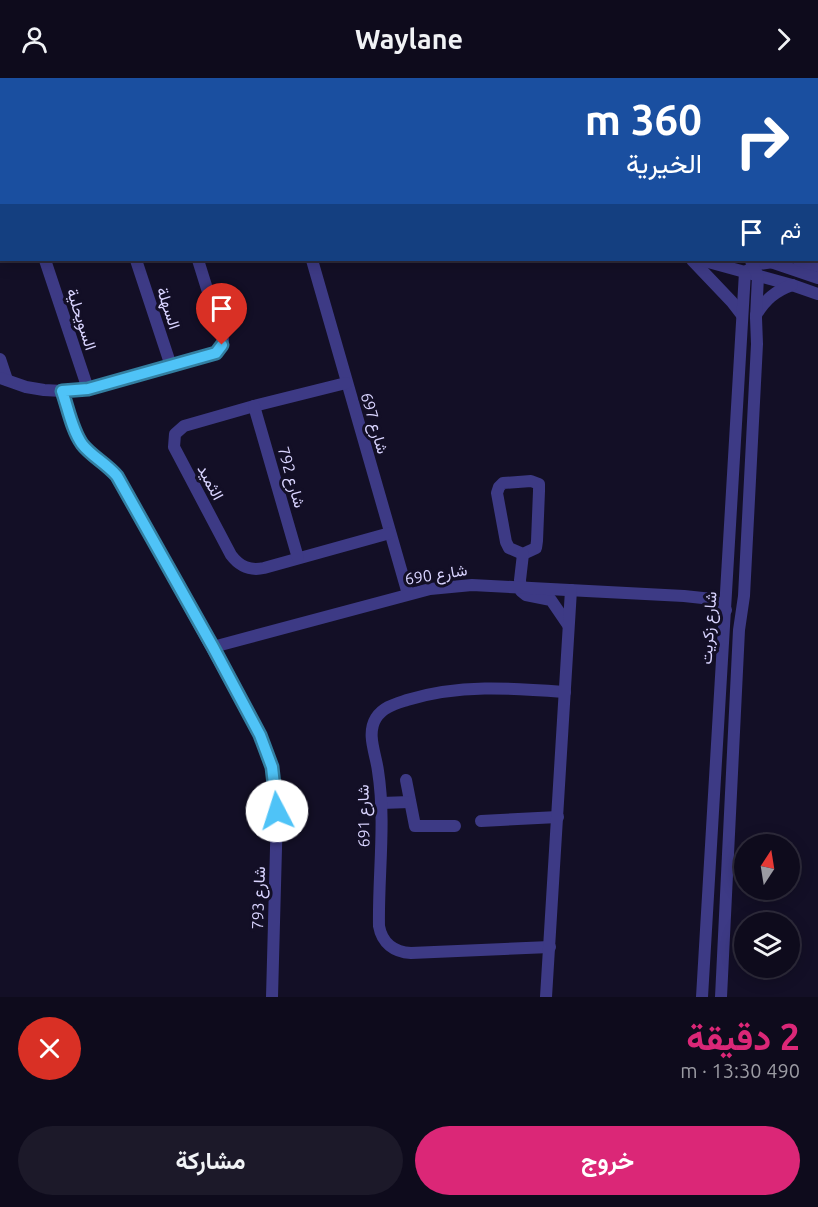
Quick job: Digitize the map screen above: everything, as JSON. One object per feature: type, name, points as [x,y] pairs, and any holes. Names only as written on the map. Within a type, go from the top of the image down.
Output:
[{"type":"street","name":"السويحلية","points":[[45,261],[88,389]]},
{"type":"street","name":"السهلة","points":[[136,261],[171,366]]},
{"type":"street","points":[[0,359],[4,379],[26,387],[62,391],[88,389],[216,353],[222,345],[221,336],[198,261]]},
{"type":"street","name":"شارع 697","points":[[312,261],[408,594]]},
{"type":"street","points":[[693,261],[742,315]]},
{"type":"street","points":[[710,261],[757,266],[818,278]]},
{"type":"street","points":[[801,261],[818,266]]},
{"type":"street","points":[[757,266],[792,285],[818,294]]},
{"type":"street","name":"شارع زكريت","points":[[702,997],[742,315],[757,266]]},
{"type":"street","name":"شارع زكريت","points":[[721,997],[739,630],[744,596],[757,344],[757,266]]},
{"type":"street","points":[[756,316],[778,290],[792,285]]},
{"type":"street","name":"الثميد","points":[[346,384],[184,426],[175,434],[174,447],[236,561],[249,569],[257,570],[390,533]]},
{"type":"street","name":"شارع 793","points":[[62,391],[81,444],[109,466],[117,476],[213,647],[260,735],[269,759],[276,789],[277,811],[272,997]]},
{"type":"street","name":"شارع 792","points":[[254,406],[298,558]]},
{"type":"street","points":[[531,481],[538,484],[536,548],[523,554],[509,549],[506,542],[497,493],[503,483],[531,481]]},
{"type":"street","points":[[523,554],[520,587],[524,594],[551,600],[569,626]]},
{"type":"street","name":"شارع 690","points":[[213,647],[408,594],[453,585],[706,598],[717,602],[726,610]]},
{"type":"street","points":[[706,598],[727,587]]},
{"type":"street","points":[[546,997],[571,590]]},
{"type":"street","name":"شارع 691","points":[[550,947],[411,953],[399,952],[389,946],[382,937],[379,926],[381,803],[371,734],[376,717],[389,706],[427,694],[469,688],[565,692]]},
{"type":"street","points":[[406,780],[415,826],[455,826]]},
{"type":"street","points":[[381,803],[410,802]]},
{"type":"street","points":[[481,821],[558,817]]},
{"type":"route","points":[[222,345],[216,353],[88,389],[62,391],[81,444],[109,466],[117,476],[260,735],[272,767],[277,811]]}]
